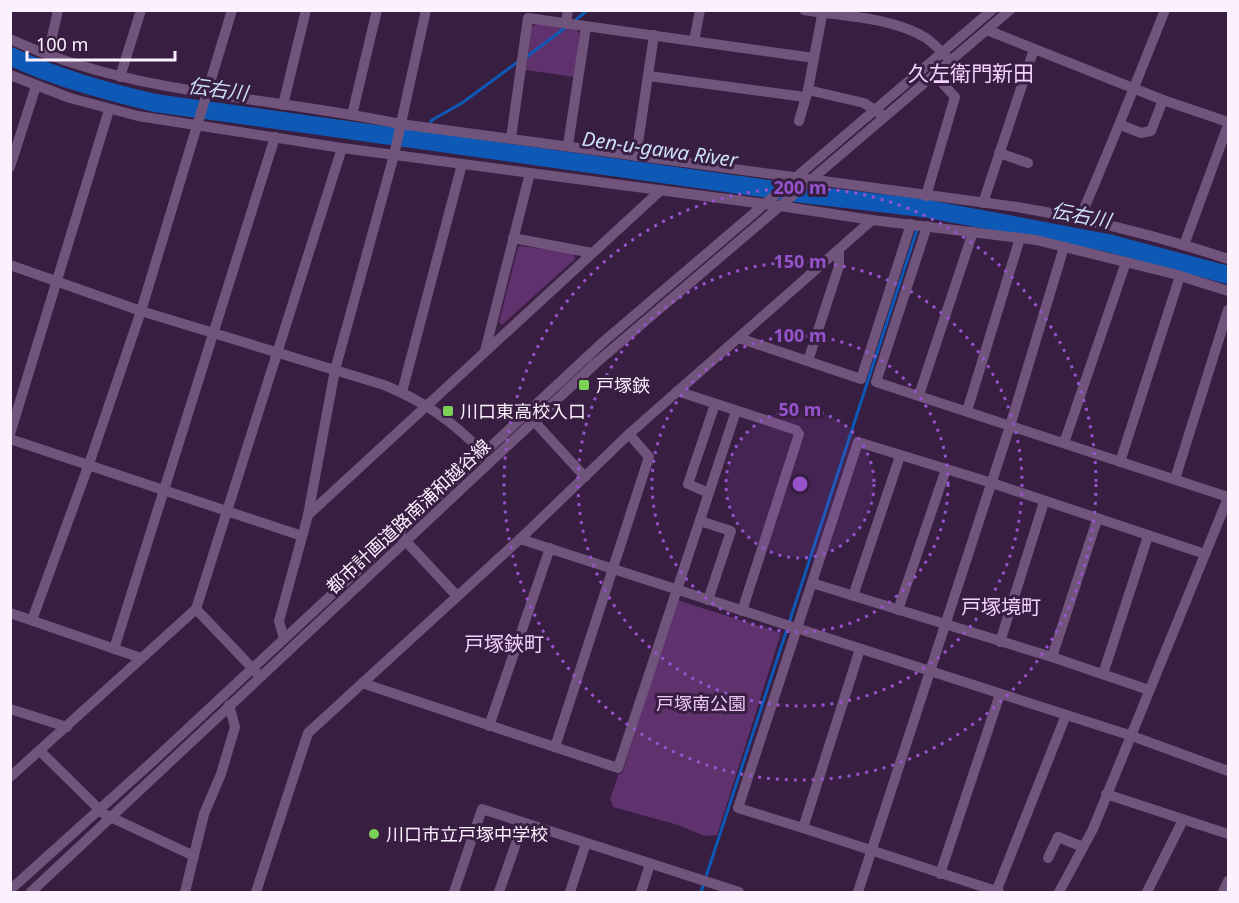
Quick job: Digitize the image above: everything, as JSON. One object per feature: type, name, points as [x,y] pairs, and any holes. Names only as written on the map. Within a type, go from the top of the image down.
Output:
[{"type":"street","points":[[48,55],[58,10]]},
{"type":"street","points":[[120,77],[141,10]]},
{"type":"street","points":[[32,620],[89,464],[141,311],[232,10]]},
{"type":"street","points":[[283,105],[306,10]]},
{"type":"street","points":[[352,115],[377,10]]},
{"type":"street","points":[[284,639],[279,621],[308,515],[335,370],[394,155],[426,10]]},
{"type":"street","points":[[566,24],[568,10]]},
{"type":"street","points":[[694,41],[700,10]]},
{"type":"street","points":[[804,10],[873,20],[917,33],[926,38],[951,61]]},
{"type":"street","name":"都市計画道路南浦和越谷線","points":[[10,890],[406,541],[487,456],[603,342],[880,113],[942,52],[992,10]]},
{"type":"street","name":"都市計画道路南浦和越谷線","points":[[880,113],[935,75],[1010,10]]},
{"type":"street","points":[[1080,218],[1121,125],[1165,10]]},
{"type":"street","points":[[799,121],[823,12]]},
{"type":"street","points":[[511,138],[528,18],[814,58]]},
{"type":"street","points":[[568,146],[586,27]]},
{"type":"street","points":[[987,30],[1228,124],[1184,245]]},
{"type":"street","points":[[636,156],[654,35]]},
{"type":"street","points":[[10,39],[48,55],[120,77],[206,97],[283,105],[400,124],[1080,218],[1228,259]]},
{"type":"street","points":[[983,203],[1034,49]]},
{"type":"street","points":[[10,75],[110,110],[342,148],[661,190],[775,202],[872,220],[1020,238],[1126,262],[1228,291]]},
{"type":"street","points":[[926,196],[955,97],[935,75]]},
{"type":"street","points":[[649,76],[864,103],[880,113]]},
{"type":"street","points":[[10,167],[36,86]]},
{"type":"street","points":[[1121,125],[1141,133],[1151,131],[1163,100]]},
{"type":"street","points":[[10,434],[110,110]]},
{"type":"street","points":[[114,649],[275,137]]},
{"type":"street","points":[[10,777],[196,609],[342,148]]},
{"type":"street","points":[[999,153],[1028,164]]},
{"type":"street","points":[[402,392],[462,164]]},
{"type":"street","points":[[485,351],[530,173]]},
{"type":"street","name":"都市計画道路南浦和越谷線","points":[[31,892],[229,705],[284,639],[398,532],[533,420],[801,180]]},
{"type":"street","points":[[308,515],[661,190]]},
{"type":"street","points":[[256,892],[308,733],[520,539],[629,434],[872,220]]},
{"type":"street","points":[[740,338],[861,379],[911,224]]},
{"type":"street","points":[[927,226],[876,382],[1228,498],[1093,829],[1059,892]]},
{"type":"street","points":[[919,395],[973,232]]},
{"type":"street","points":[[513,238],[592,253]]},
{"type":"street","points":[[967,411],[1020,238]]},
{"type":"street","points":[[858,892],[992,483],[1064,247]]},
{"type":"street","points":[[808,361],[839,266],[839,251]]},
{"type":"street","points":[[1064,443],[1126,262]]},
{"type":"street","points":[[10,265],[141,311],[402,392],[427,405],[455,425],[487,456]]},
{"type":"street","points":[[1120,462],[1180,276]]},
{"type":"street","points":[[1175,479],[1228,310]]},
{"type":"street","points":[[677,391],[796,430],[799,434],[742,611]]},
{"type":"street","points":[[709,493],[688,484],[715,404]]},
{"type":"street","points":[[362,683],[618,768],[736,411]]},
{"type":"street","points":[[533,420],[585,477]]},
{"type":"street","points":[[555,747],[649,457],[629,434]]},
{"type":"street","points":[[10,439],[302,536]]},
{"type":"street","points":[[1066,715],[997,892],[738,808],[858,442],[992,483],[1097,520],[1205,554]]},
{"type":"street","points":[[853,596],[900,456]]},
{"type":"street","points":[[898,610],[946,469]]},
{"type":"street","points":[[1000,642],[1044,502]]},
{"type":"street","points":[[1052,657],[1097,520]]},
{"type":"street","points":[[700,521],[731,531],[708,600]]},
{"type":"street","points":[[398,532],[457,596]]},
{"type":"street","points":[[1103,674],[1148,536]]},
{"type":"street","points":[[520,539],[1132,736],[1228,771]]},
{"type":"street","points":[[489,726],[550,548]]},
{"type":"street","points":[[812,583],[1052,657],[1149,690]]},
{"type":"street","points":[[196,609],[256,673]]},
{"type":"street","points":[[10,613],[141,658]]},
{"type":"street","points":[[803,828],[860,649]]},
{"type":"street","points":[[940,874],[1000,693]]},
{"type":"street","points":[[185,892],[204,814],[221,774],[236,726],[229,705]]},
{"type":"street","points":[[10,709],[67,727]]},
{"type":"street","points":[[40,751],[99,810],[194,856]]},
{"type":"street","points":[[1106,794],[1228,834]]},
{"type":"street","points":[[454,892],[482,809],[650,864],[712,888],[739,892]]},
{"type":"street","points":[[1148,892],[1183,820]]},
{"type":"street","points":[[500,892],[523,823]]},
{"type":"street","points":[[1048,858],[1058,837],[1083,847]]},
{"type":"street","points":[[570,892],[586,843]]},
{"type":"street","points":[[641,892],[650,864]]},
{"type":"street","points":[[1223,892],[1228,881]]},
{"type":"green space","points":[[537,23],[576,29],[580,34],[574,77],[526,70],[531,28]]},
{"type":"green space","points":[[518,247],[574,253],[575,259],[502,325],[499,322]]},
{"type":"green space","name":"戸塚南公園","points":[[677,600],[781,633],[717,835],[705,836],[678,825],[613,807],[610,799],[619,773],[622,774]]},
{"type":"waterway","points":[[573,22],[588,10]]},
{"type":"waterway","points":[[525,58],[565,28]]},
{"type":"waterway","name":"Den-u-gawa River","points":[[10,56],[81,83],[155,103],[811,195],[923,208],[1108,243],[1228,275]]},
{"type":"waterway","points":[[430,124],[432,120],[462,103],[519,61]]},
{"type":"waterway","points":[[426,141],[429,131]]},
{"type":"waterway","points":[[921,216],[923,208]]},
{"type":"waterway","points":[[789,623],[918,227]]},
{"type":"waterway","points":[[701,892],[787,629]]},
{"type":"place","name":"戸塚鋏","points":[[584,385]]},
{"type":"place","name":"川口東高校入口","points":[[448,411]]},
{"type":"place","name":"川口市立戸塚中学校","points":[[374,834]]},
{"type":"district","name":"久左衛門新田","points":[[971,73]]},
{"type":"district","name":"戸塚境町","points":[[1001,606]]},
{"type":"district","name":"戸塚鋏町","points":[[504,643]]},
{"type":"water label","name":"伝右川","points":[[218,89]]},
{"type":"water label","name":"伝右川","points":[[1081,215]]}]
